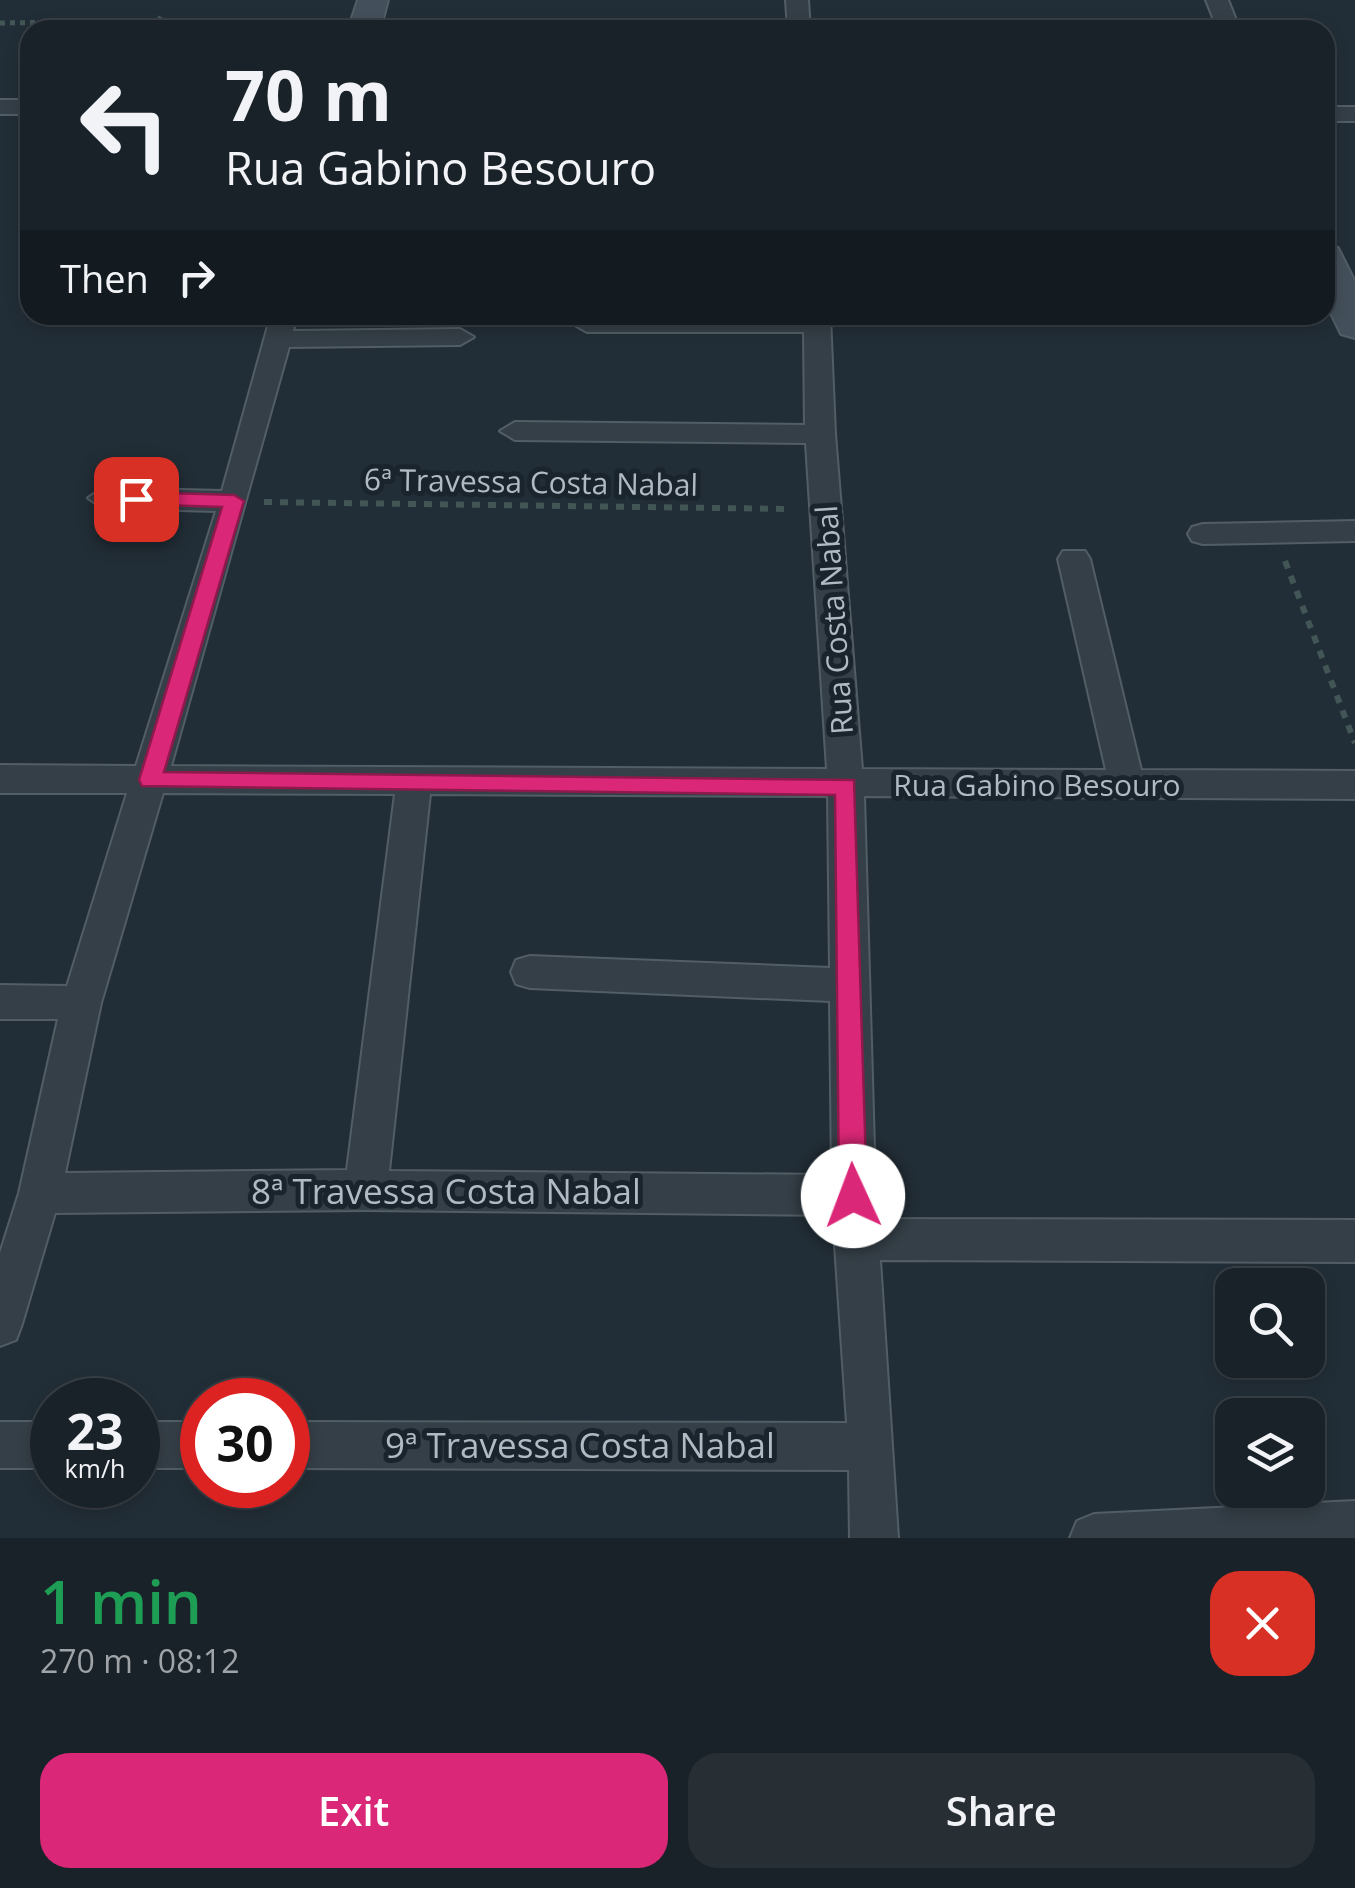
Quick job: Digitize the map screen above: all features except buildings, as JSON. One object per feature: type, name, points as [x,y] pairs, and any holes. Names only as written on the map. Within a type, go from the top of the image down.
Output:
[{"type":"street","points":[[1335,279],[1355,326]]},
{"type":"street","name":"Rua Costa Nabal","points":[[817,325],[820,434],[846,786],[846,986],[853,1196],[872,1447],[874,1538]]},
{"type":"street","points":[[0,1324],[22,1220],[82,1002],[234,501],[281,327],[460,337]]},
{"type":"street","points":[[515,431],[820,434]]},
{"type":"street","points":[[104,498],[234,501]]},
{"type":"street","points":[[1203,534],[1355,531]]},
{"type":"street","points":[[1074,559],[1127,786]]},
{"type":"street","name":"Rua Gabino Besouro","points":[[0,779],[846,786],[1355,785]]},
{"type":"street","points":[[366,1190],[414,781]]},
{"type":"street","points":[[530,972],[846,986]]},
{"type":"street","points":[[0,1002],[82,1002]]},
{"type":"street","name":"8ª Travessa Costa Nabal","points":[[22,1220],[366,1190],[853,1196]]},
{"type":"street","points":[[856,1239],[1355,1240]]},
{"type":"street","points":[[0,1445],[30,1445]]},
{"type":"street","name":"9ª Travessa Costa Nabal","points":[[310,1446],[872,1447]]},
{"type":"street","points":[[1094,1538],[1355,1526]]},
{"type":"path","points":[[159,20],[162,14]]},
{"type":"path","name":"6ª Travessa Costa Nabal","points":[[234,501],[828,509]]},
{"type":"path","points":[[1274,532],[1355,743]]},
{"type":"route","points":[[136,499],[234,501],[150,780],[846,786],[846,986],[853,1196]]}]
